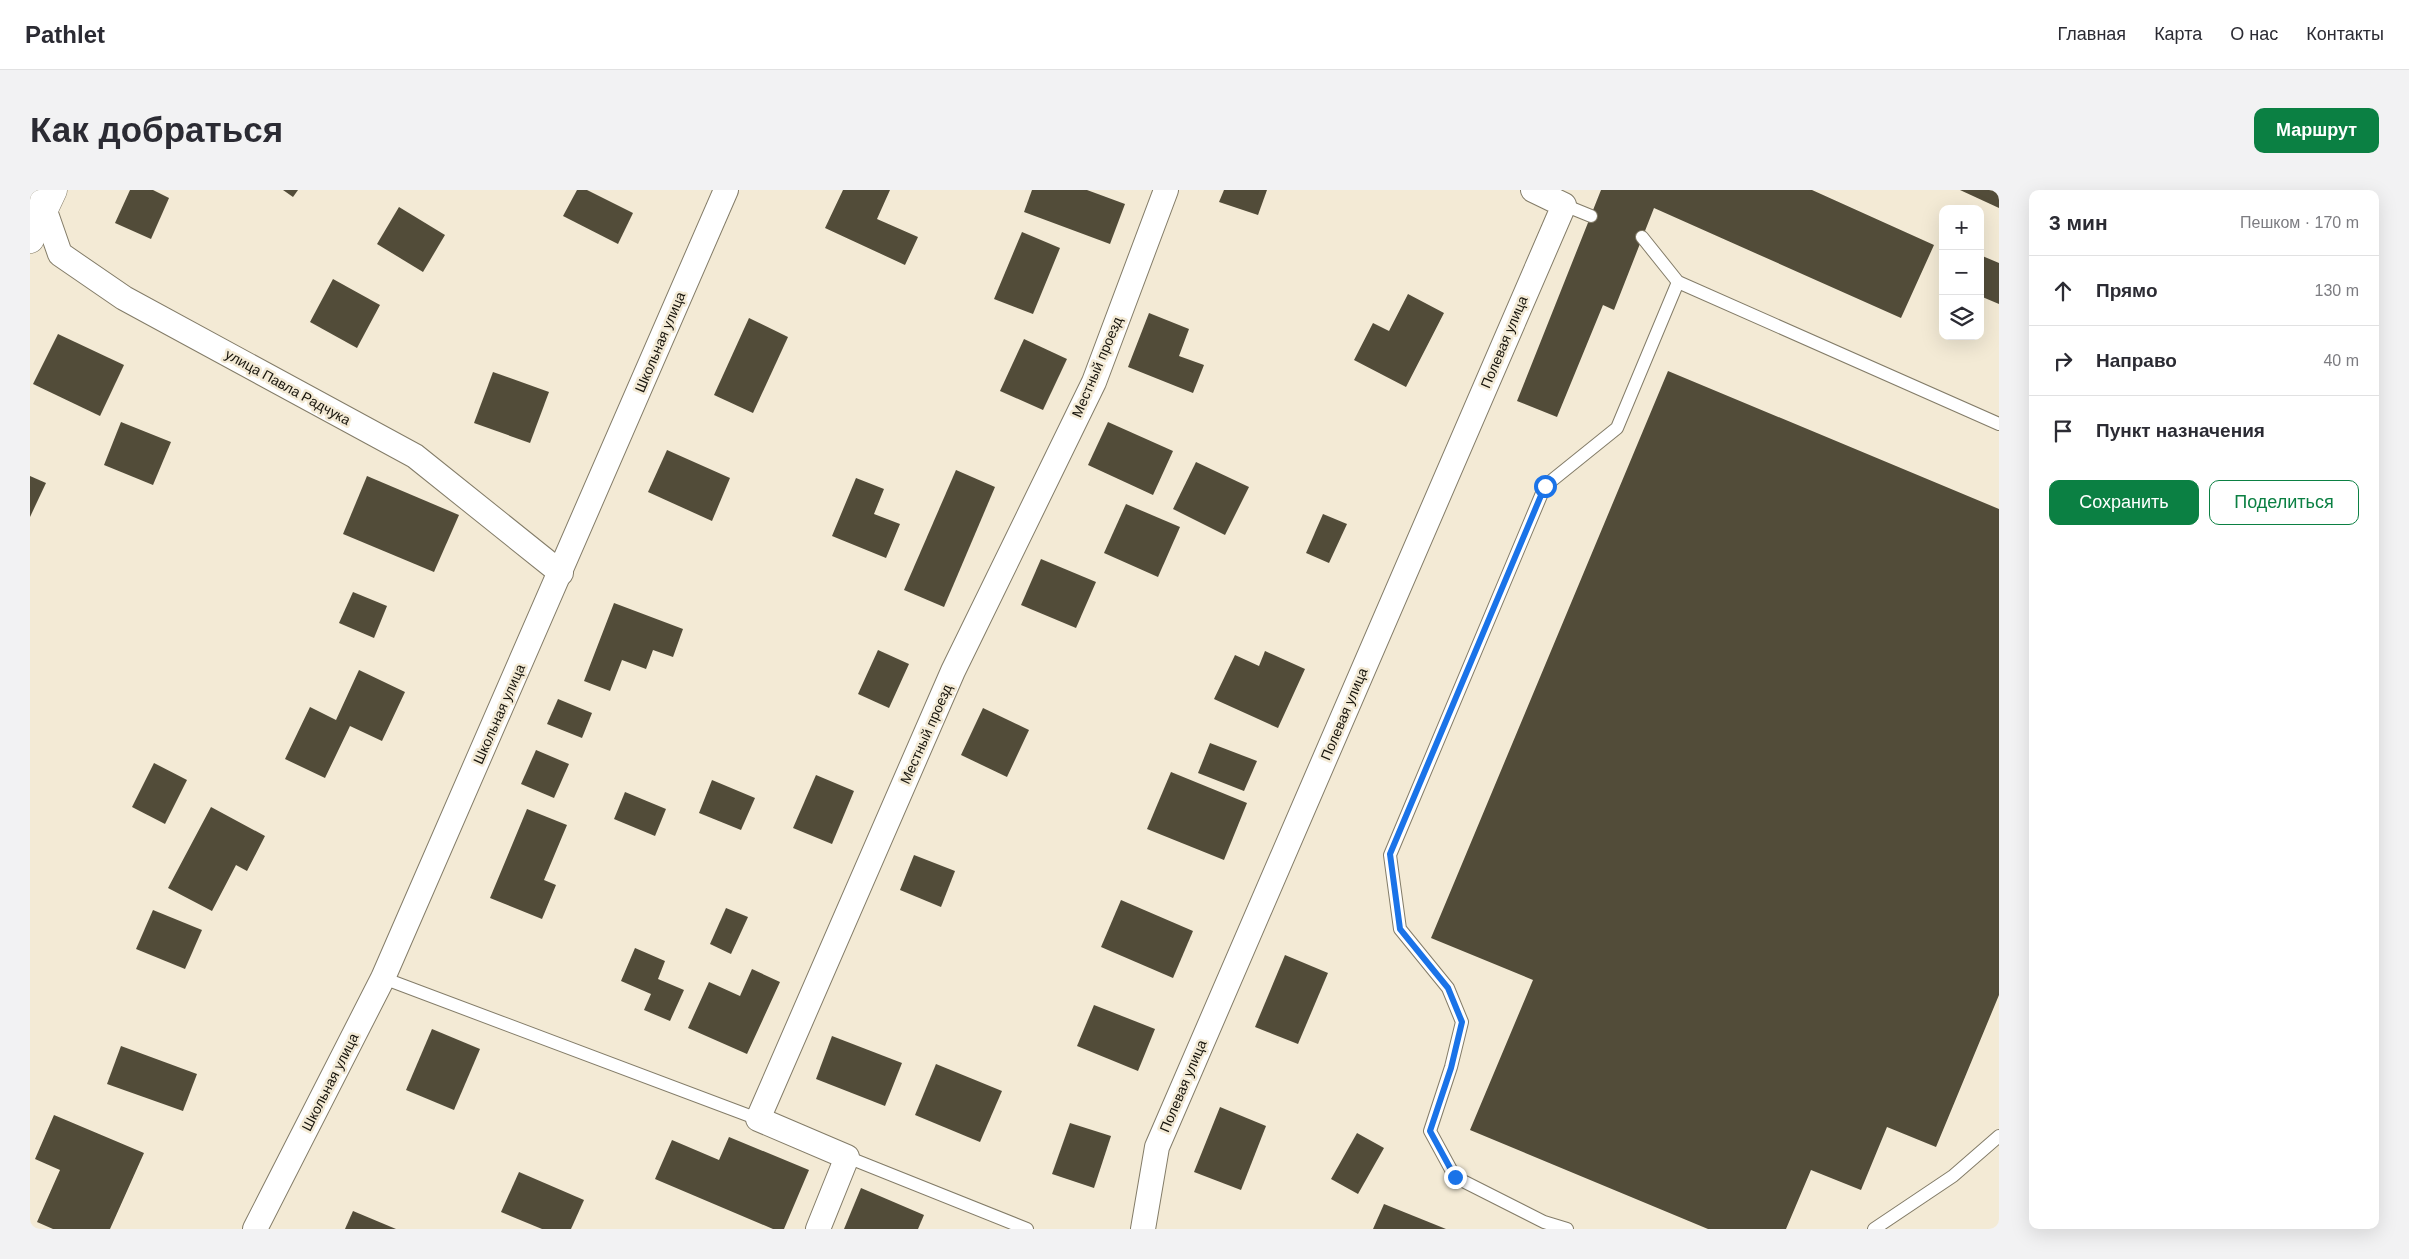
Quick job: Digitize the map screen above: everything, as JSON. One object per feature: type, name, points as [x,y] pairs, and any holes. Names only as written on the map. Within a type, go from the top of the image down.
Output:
[{"type":"street","name":"Школьная улица","points":[[254,1229],[383,978],[561,573],[726,190]]},
{"type":"street","name":"Местный проезд","points":[[758,1119],[953,671],[1094,382],[1166,190]]},
{"type":"street","points":[[1533,190],[1564,205]]},
{"type":"street","name":"улица Павла Радчука","points":[[42,198],[60,254],[124,298],[414,456],[561,573]]},
{"type":"street","points":[[30,239],[42,198]]},
{"type":"street","name":"Полевая улица","points":[[1143,1229],[1157,1147],[1564,205]]},
{"type":"street","points":[[758,1119],[847,1157],[818,1229]]},
{"type":"lane","points":[[1564,205],[1591,216]]},
{"type":"lane","points":[[1642,238],[1678,282],[1999,424]]},
{"type":"lane","points":[[1567,1229],[1544,1222],[1455,1177],[1430,1131],[1451,1068],[1462,1022],[1448,988],[1400,929],[1390,854],[1545,486],[1617,428],[1678,282]]},
{"type":"lane","points":[[383,978],[758,1119]]},
{"type":"lane","points":[[1874,1229],[1953,1176],[1999,1136]]},
{"type":"lane","points":[[847,1157],[1027,1229]]},
{"type":"building","points":[[130,190],[153,190],[169,198],[151,239],[115,223]]},
{"type":"building","points":[[283,190],[298,190],[293,197]]},
{"type":"building","points":[[577,190],[587,190],[633,213],[618,244],[563,216]]},
{"type":"building","points":[[843,190],[890,190],[877,219],[918,237],[905,265],[825,228]]},
{"type":"building","points":[[1032,190],[1087,190],[1125,204],[1110,244],[1024,212]]},
{"type":"building","points":[[1224,190],[1267,190],[1258,215],[1219,202]]},
{"type":"building","points":[[1601,190],[1812,190],[1934,245],[1901,318],[1654,208],[1614,310],[1603,305],[1557,417],[1517,401]]},
{"type":"building","points":[[1960,190],[1999,190],[1999,208]]},
{"type":"building","points":[[399,207],[445,235],[423,272],[377,244]]},
{"type":"building","points":[[1022,232],[1060,248],[1033,314],[994,299]]},
{"type":"building","points":[[1984,257],[1999,263],[1999,304],[1984,298]]},
{"type":"building","points":[[333,279],[380,305],[357,348],[310,322]]},
{"type":"building","points":[[1408,294],[1444,313],[1406,387],[1354,360],[1373,323],[1389,331]]},
{"type":"building","points":[[1149,313],[1189,329],[1179,356],[1204,365],[1193,393],[1128,367]]},
{"type":"building","points":[[749,318],[788,337],[753,413],[714,395]]},
{"type":"building","points":[[58,334],[124,365],[100,416],[33,384]]},
{"type":"building","points":[[1024,339],[1067,359],[1043,410],[1000,391]]},
{"type":"building","points":[[1668,371],[1999,509],[1999,995],[1936,1147],[1887,1127],[1861,1190],[1811,1170],[1786,1229],[1708,1229],[1470,1130],[1533,980],[1431,938]]},
{"type":"building","points":[[493,372],[549,392],[530,443],[474,423]]},
{"type":"building","points":[[121,422],[171,442],[153,485],[104,465]]},
{"type":"building","points":[[1108,422],[1173,451],[1153,495],[1088,465]]},
{"type":"building","points":[[667,450],[730,478],[712,521],[648,492]]},
{"type":"building","points":[[1196,462],[1249,487],[1225,535],[1173,509]]},
{"type":"building","points":[[956,470],[995,487],[944,607],[904,590]]},
{"type":"building","points":[[30,476],[46,483],[30,517]]},
{"type":"building","points":[[367,476],[459,515],[434,572],[343,534]]},
{"type":"building","points":[[856,478],[884,489],[874,514],[900,524],[886,558],[832,536]]},
{"type":"building","points":[[1126,504],[1180,527],[1158,577],[1104,553]]},
{"type":"building","points":[[1323,514],[1347,524],[1329,563],[1306,553]]},
{"type":"building","points":[[1041,559],[1096,582],[1076,628],[1021,605]]},
{"type":"building","points":[[353,592],[387,606],[374,638],[339,623]]},
{"type":"building","points":[[614,603],[683,629],[673,657],[653,650],[646,669],[622,660],[610,691],[584,681]]},
{"type":"building","points":[[878,650],[909,664],[889,708],[858,694]]},
{"type":"building","points":[[1265,651],[1305,669],[1278,728],[1214,699],[1235,655],[1259,666]]},
{"type":"building","points":[[359,670],[405,692],[382,741],[350,726],[325,778],[285,759],[310,707],[336,720]]},
{"type":"building","points":[[558,699],[592,713],[582,738],[547,724]]},
{"type":"building","points":[[983,708],[1029,730],[1007,777],[961,755]]},
{"type":"building","points":[[1210,743],[1257,761],[1244,791],[1198,773]]},
{"type":"building","points":[[536,750],[569,764],[554,798],[521,784]]},
{"type":"building","points":[[154,763],[187,780],[165,824],[132,807]]},
{"type":"building","points":[[1171,772],[1247,803],[1224,860],[1147,829]]},
{"type":"building","points":[[816,775],[854,791],[832,844],[793,828]]},
{"type":"building","points":[[712,780],[755,798],[741,830],[699,813]]},
{"type":"building","points":[[625,792],[666,809],[655,836],[614,819]]},
{"type":"building","points":[[211,807],[265,836],[247,871],[236,865],[212,911],[168,888]]},
{"type":"building","points":[[527,809],[567,825],[544,880],[556,885],[542,919],[490,898]]},
{"type":"building","points":[[914,855],[955,871],[941,907],[900,890]]},
{"type":"building","points":[[1121,900],[1193,931],[1173,978],[1101,947]]},
{"type":"building","points":[[726,908],[748,917],[731,954],[710,944]]},
{"type":"building","points":[[153,910],[202,930],[185,969],[136,949]]},
{"type":"building","points":[[635,948],[665,961],[658,979],[684,990],[670,1021],[644,1010],[651,994],[621,981]]},
{"type":"building","points":[[1285,955],[1328,973],[1298,1044],[1255,1027]]},
{"type":"building","points":[[752,969],[780,982],[747,1054],[688,1028],[709,982],[740,996]]},
{"type":"building","points":[[1094,1005],[1155,1029],[1138,1071],[1077,1046]]},
{"type":"building","points":[[432,1029],[480,1049],[454,1110],[406,1090]]},
{"type":"building","points":[[832,1036],[902,1063],[885,1106],[816,1079]]},
{"type":"building","points":[[121,1046],[197,1074],[183,1111],[107,1084]]},
{"type":"building","points":[[936,1064],[1002,1091],[980,1142],[915,1115]]},
{"type":"building","points":[[1220,1107],[1266,1126],[1241,1190],[1194,1172]]},
{"type":"building","points":[[54,1115],[144,1153],[110,1229],[53,1229],[37,1222],[60,1170],[35,1159]]},
{"type":"building","points":[[1070,1123],[1111,1136],[1094,1188],[1052,1174]]},
{"type":"building","points":[[1357,1133],[1384,1148],[1358,1194],[1331,1179]]},
{"type":"building","points":[[729,1137],[809,1170],[784,1229],[773,1229],[655,1179],[672,1140],[719,1160]]},
{"type":"building","points":[[519,1172],[584,1200],[571,1229],[542,1229],[501,1212]]},
{"type":"building","points":[[861,1188],[924,1215],[918,1229],[844,1229]]},
{"type":"building","points":[[1384,1204],[1446,1229],[1373,1229]]},
{"type":"building","points":[[353,1211],[396,1229],[345,1229]]},
{"type":"route","points":[[1455,1177],[1430,1131],[1451,1068],[1462,1022],[1448,988],[1400,929],[1390,854],[1545,486]]}]
